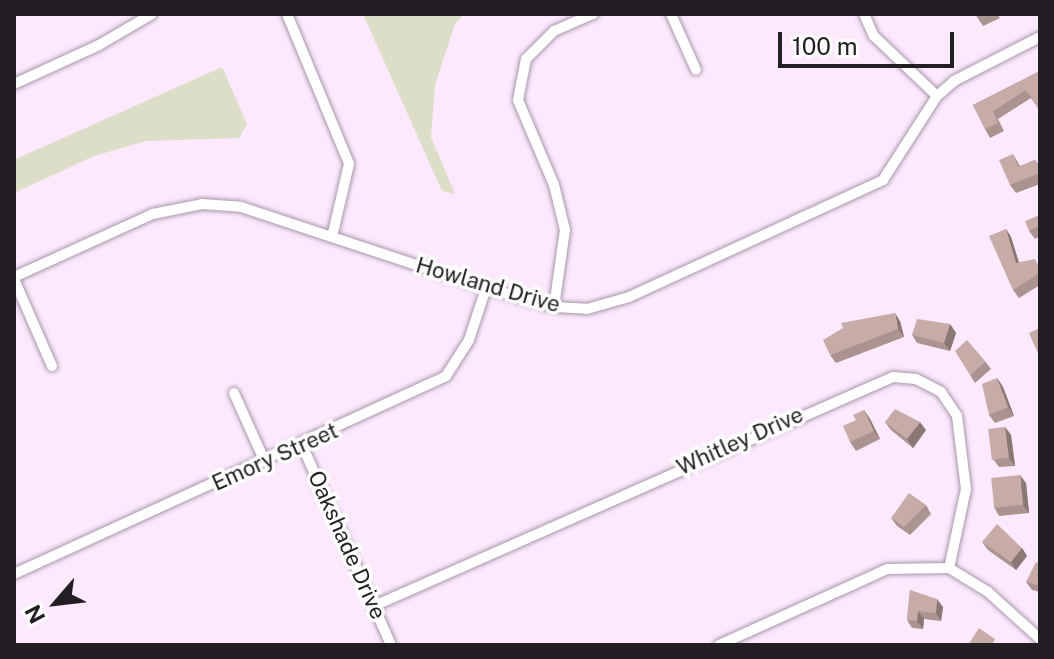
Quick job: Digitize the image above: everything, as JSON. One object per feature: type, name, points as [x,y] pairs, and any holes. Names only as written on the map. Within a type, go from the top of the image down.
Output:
[{"type":"street","points":[[14,84],[99,45],[152,14]]},
{"type":"street","points":[[287,14],[349,164],[332,237]]},
{"type":"street","points":[[554,307],[565,230],[554,185],[518,100],[526,59],[554,31],[593,14]]},
{"type":"street","points":[[671,14],[696,70]]},
{"type":"street","points":[[864,14],[874,36],[937,96]]},
{"type":"street","name":"Howland Drive","points":[[14,278],[153,214],[202,204],[241,207],[486,288],[554,307],[587,309],[629,297],[871,186],[901,160],[937,96],[954,81],[1040,37]]},
{"type":"street","points":[[14,278],[52,366]]},
{"type":"street","name":"Emory Street","points":[[14,574],[265,462],[446,376],[469,340],[486,288]]},
{"type":"street","name":"Whitley Drive","points":[[374,606],[893,377],[916,379],[941,392],[957,416],[966,489],[949,568]]},
{"type":"street","points":[[234,393],[265,462]]},
{"type":"street","name":"Oakshade Drive","points":[[302,445],[391,645]]},
{"type":"street","points":[[719,645],[887,569],[949,568],[988,592],[1040,639]]},
{"type":"green space","points":[[363,14],[464,14],[455,24],[435,85],[431,137],[455,194],[442,191]]},
{"type":"green space","points":[[222,67],[247,124],[239,138],[146,141],[94,156],[14,193],[14,160]]},
{"type":"building","points":[[1040,71],[1040,105],[1037,106],[1026,90],[993,111],[998,123],[985,129],[973,105]]},
{"type":"building","points":[[1013,154],[1018,167],[1035,160],[1037,165],[1040,163],[1040,173],[1010,185],[999,160]]},
{"type":"building","points":[[1040,215],[1040,228],[1029,231],[1025,221]]},
{"type":"building","points":[[1006,229],[1016,263],[1035,259],[1040,269],[1040,273],[1013,290],[989,236]]},
{"type":"building","points":[[895,313],[898,329],[830,355],[823,340],[843,328],[841,323]]},
{"type":"building","points":[[917,319],[950,324],[944,343],[912,335]]},
{"type":"building","points":[[1040,328],[1040,358],[1029,333]]},
{"type":"building","points":[[967,340],[985,361],[970,375],[955,351]]},
{"type":"building","points":[[997,378],[1008,407],[989,415],[982,384]]},
{"type":"building","points":[[895,409],[920,422],[907,439],[885,422]]},
{"type":"building","points":[[864,410],[874,431],[850,442],[843,426],[856,420],[853,415]]},
{"type":"building","points":[[1005,427],[1009,458],[992,460],[988,429]]},
{"type":"building","points":[[1020,475],[1023,505],[994,508],[991,478]]},
{"type":"building","points":[[909,493],[926,505],[904,527],[891,518]]},
{"type":"building","points":[[997,524],[1022,548],[1011,562],[982,542]]},
{"type":"building","points":[[1036,562],[1040,564],[1040,586],[1026,582]]},
{"type":"building","points":[[910,590],[937,599],[936,613],[918,611],[917,621],[907,620]]},
{"type":"building","points":[[979,628],[995,639],[992,645],[968,645]]}]
